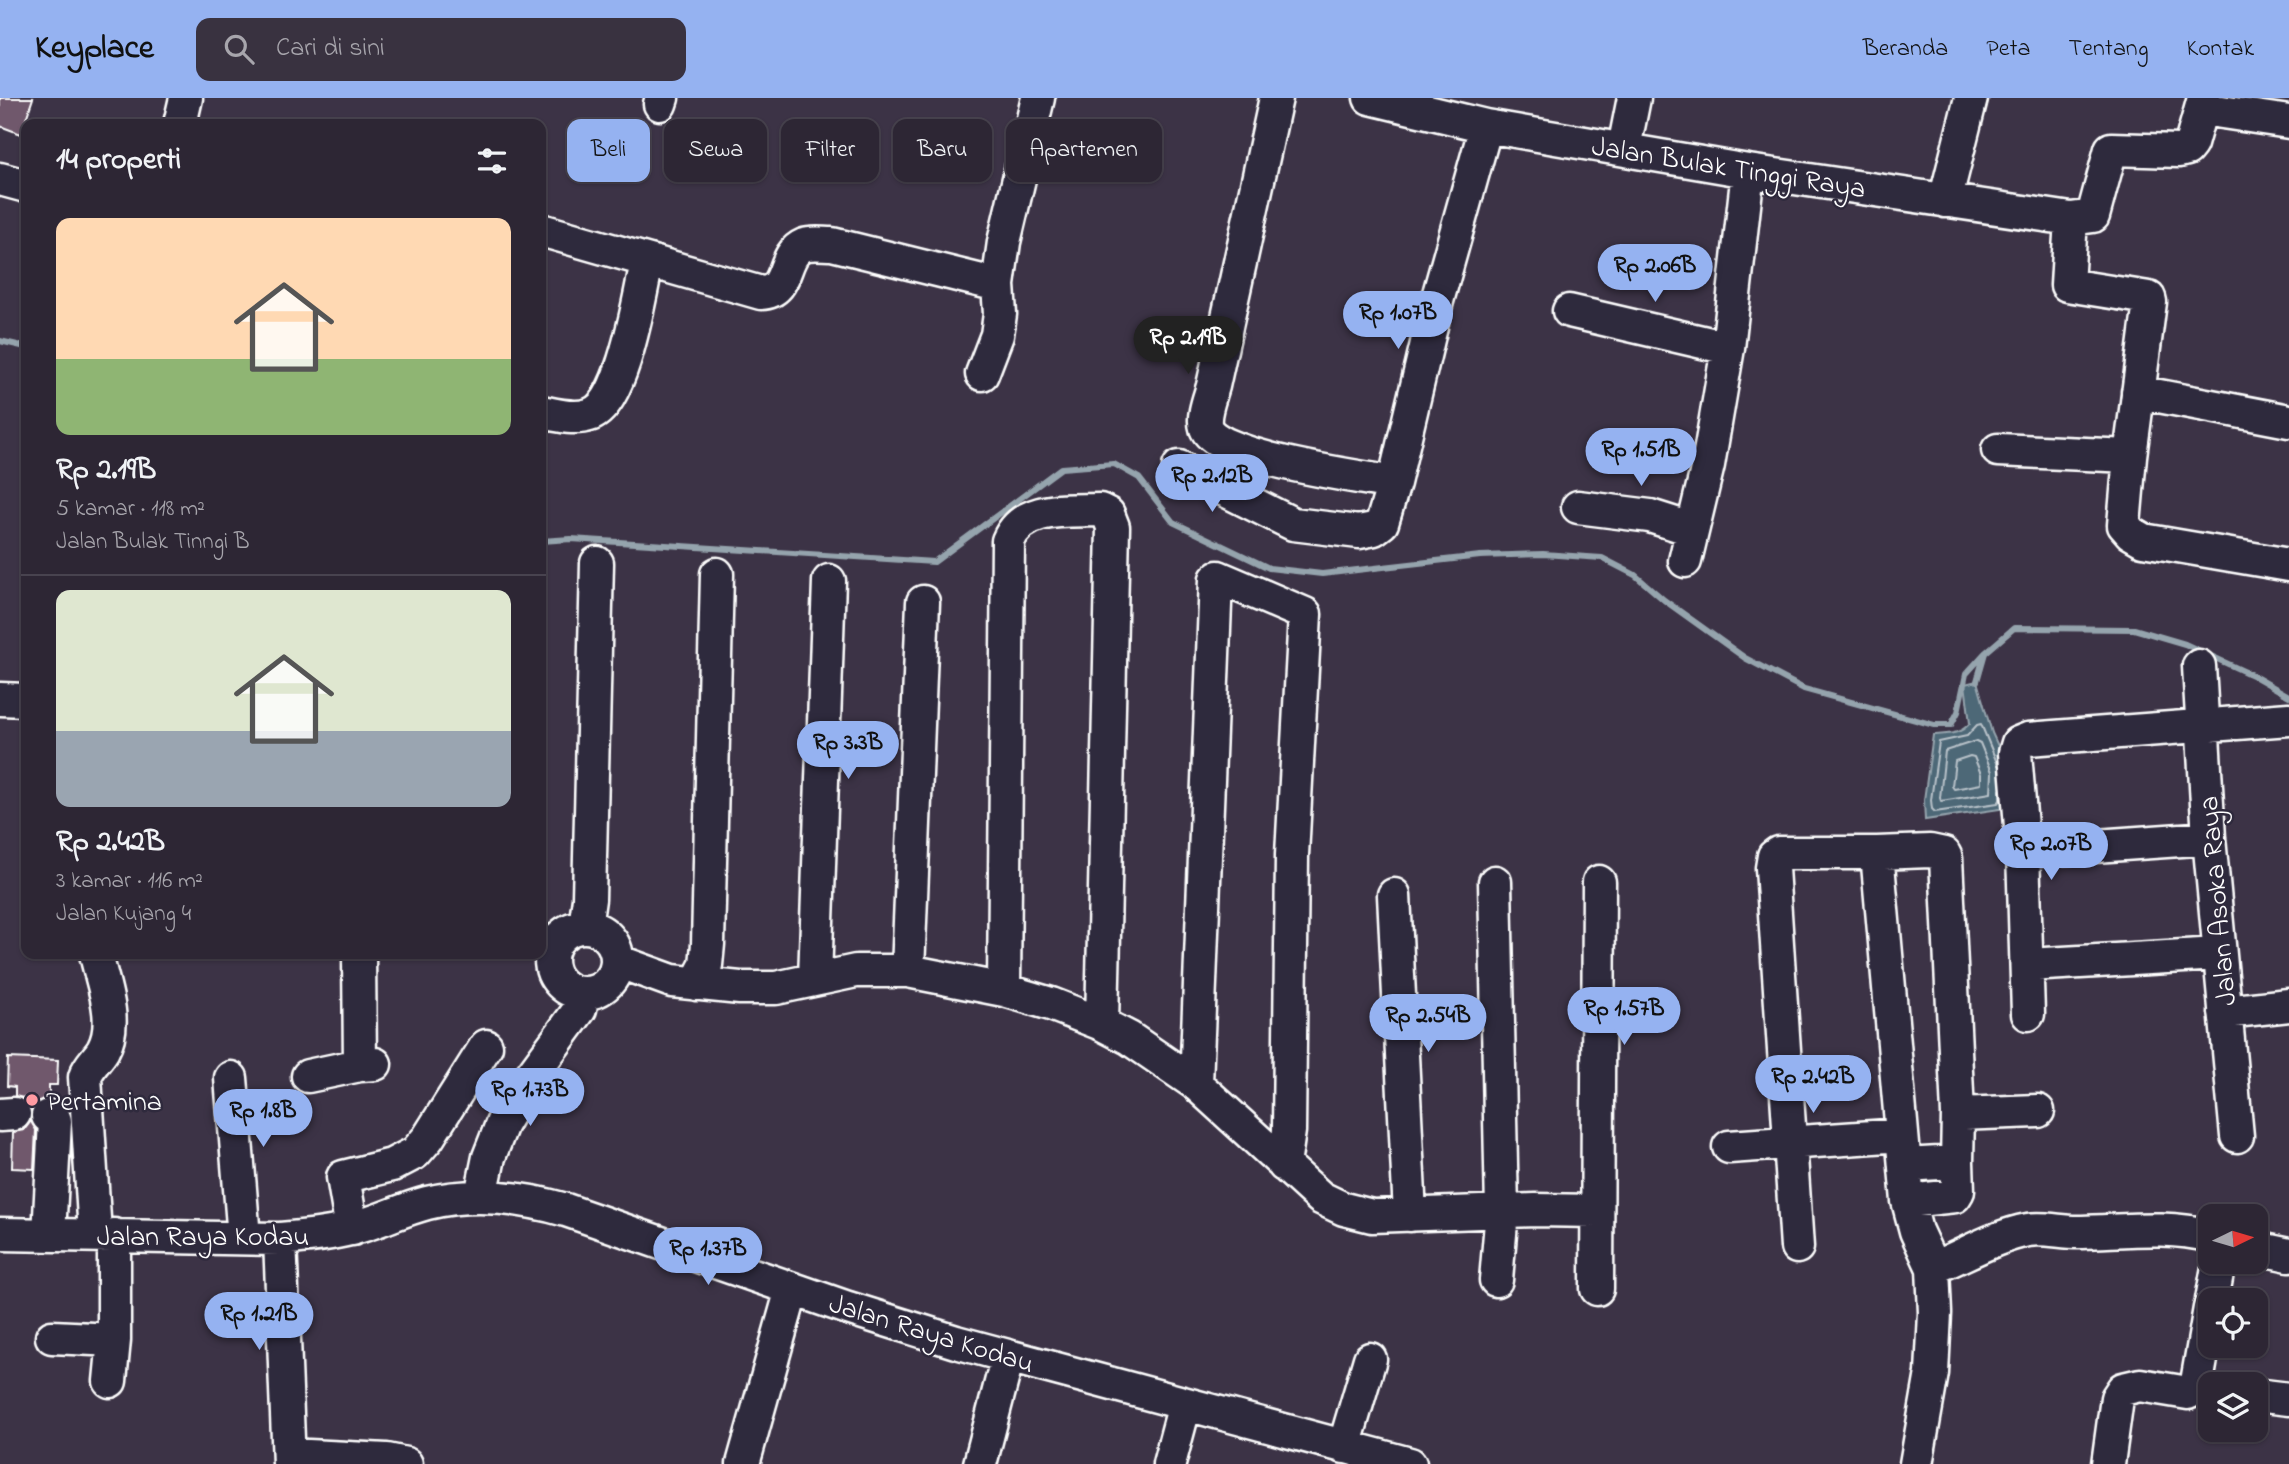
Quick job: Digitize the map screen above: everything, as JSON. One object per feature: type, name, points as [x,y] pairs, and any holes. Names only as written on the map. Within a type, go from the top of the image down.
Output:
[{"type":"street","points":[[181,119],[186,98]]},
{"type":"street","points":[[982,374],[997,335],[1000,314],[998,285],[1003,242],[1038,98]]},
{"type":"street","points":[[1276,98],[1205,420],[1206,428],[1219,441],[1257,456],[1294,466],[1394,483]]},
{"type":"street","name":"Jalan Bulak Tinggi Raya","points":[[1370,98],[1486,126],[1624,148],[1748,172],[2081,218]]},
{"type":"street","points":[[1624,148],[1634,98]]},
{"type":"street","points":[[1945,201],[1971,98]]},
{"type":"street","points":[[2289,122],[2203,104],[2187,149],[2110,149],[2081,218],[2067,285],[2149,299],[2124,515],[2124,524],[2131,533],[2143,540],[2289,565]]},
{"type":"street","points":[[1179,467],[1293,524],[1359,532],[1374,529],[1382,523],[1437,301],[1486,126]]},
{"type":"street","points":[[1685,561],[1708,465],[1728,348],[1748,172]]},
{"type":"street","points":[[0,179],[21,185]]},
{"type":"street","points":[[546,231],[761,293],[768,293],[780,286],[791,258],[798,249],[812,244],[832,244],[998,285]]},
{"type":"street","points":[[546,413],[589,416],[601,410],[609,399],[622,368],[647,261]]},
{"type":"street","points":[[1569,311],[1728,348]]},
{"type":"street","points":[[2138,392],[2289,421]]},
{"type":"street","points":[[1998,450],[2130,456]]},
{"type":"street","points":[[1578,507],[1650,516],[1691,528]]},
{"type":"street","points":[[1004,990],[1008,541],[1023,520],[1042,512],[1101,510],[1108,514],[1113,527],[1102,1024]]},
{"type":"street","points":[[585,927],[589,899],[597,564]]},
{"type":"street","points":[[696,984],[706,965],[708,944],[717,574]]},
{"type":"street","points":[[1196,1084],[1215,592],[1218,577],[1306,614],[1292,855],[1289,1131],[1284,1165]]},
{"type":"street","points":[[815,979],[829,581]]},
{"type":"street","points":[[908,971],[923,602]]},
{"type":"street","name":"Jalan Asoka Raya","points":[[2199,666],[2209,838],[2237,1136]]},
{"type":"street","points":[[0,699],[21,700]]},
{"type":"street","points":[[2028,1014],[2023,851],[2015,752],[2018,743],[2028,739],[2289,719]]},
{"type":"street","points":[[2023,851],[2209,838]]},
{"type":"street","points":[[1797,1247],[1772,868],[1774,856],[1778,853],[1930,850],[1944,854],[1946,858],[1958,1114],[1958,1191],[1955,1196],[1908,1201]]},
{"type":"street","points":[[1877,853],[1908,1201],[1916,1231],[1933,1268],[1935,1313],[1932,1373],[1916,1464]]},
{"type":"street","points":[[1495,882],[1502,1211],[1496,1280]]},
{"type":"street","points":[[1597,1289],[1599,882]]},
{"type":"street","points":[[1394,895],[1410,1215]]},
{"type":"street","points":[[585,927],[604,934],[615,951],[617,961],[610,980],[593,992],[573,989],[552,969],[547,942],[565,932],[585,927]]},
{"type":"street","points":[[2028,965],[2219,954]]},
{"type":"street","points":[[97,959],[109,1013],[109,1036],[85,1077],[105,1234],[114,1340],[110,1381]]},
{"type":"street","points":[[308,1076],[368,1064],[359,959]]},
{"type":"street","points":[[617,961],[672,981],[696,984],[776,988],[856,971],[908,971],[1004,990],[1051,1004],[1129,1038],[1196,1084],[1321,1198],[1344,1209],[1371,1216],[1502,1211],[1597,1211]]},
{"type":"street","points":[[481,1196],[489,1157],[502,1124],[549,1048],[573,989]]},
{"type":"street","points":[[2225,1012],[2289,1005]]},
{"type":"street","points":[[352,1229],[343,1177],[392,1165],[415,1153],[428,1138],[486,1046]]},
{"type":"street","points":[[231,1078],[244,1238]]},
{"type":"street","points":[[1958,1114],[2038,1111]]},
{"type":"street","points":[[48,1116],[55,1121],[49,1234]]},
{"type":"street","points":[[1729,1147],[1791,1143],[1903,1150],[1957,1162]]},
{"type":"street","name":"Jalan Raya Kodau","points":[[0,1234],[280,1239],[318,1236],[352,1229],[429,1203],[481,1196],[532,1200],[956,1342],[1410,1464]]},
{"type":"street","points":[[1933,1268],[1981,1247],[2036,1229],[2079,1233],[2175,1229],[2198,1234]]},
{"type":"street","points":[[280,1239],[289,1459],[387,1460],[406,1464]]},
{"type":"street","points":[[2268,1251],[2289,1255]]},
{"type":"street","points":[[743,1464],[792,1289]]},
{"type":"street","points":[[52,1337],[114,1340]]},
{"type":"street","points":[[980,1464],[1008,1356]]},
{"type":"street","points":[[1344,1447],[1370,1359]]},
{"type":"street","points":[[2108,1464],[2117,1398],[2123,1389],[2140,1385],[2188,1393],[2198,1390]]},
{"type":"street","points":[[2268,1396],[2289,1399]]},
{"type":"street","points":[[1169,1464],[1185,1404]]},
{"type":"water","points":[[1977,681],[1992,733],[2008,768],[2007,808],[1925,820],[1924,800],[1933,735],[1958,732],[1970,723],[1965,684]]},
{"type":"building","points":[[0,98],[33,98],[26,119],[21,119],[21,134],[0,126]]},
{"type":"building","points":[[8,1058],[58,1060],[57,1085],[49,1085],[49,1098],[36,1102],[31,1109],[23,1098],[15,1096],[15,1087],[7,1086]]},
{"type":"building","points":[[31,1121],[36,1130],[34,1169],[12,1168],[13,1132],[24,1130]]},
{"type":"waterway","points":[[0,341],[21,346]]},
{"type":"waterway","points":[[546,541],[571,539],[934,562],[1061,468],[1114,464],[1139,478],[1173,522],[1269,568],[1322,574],[1480,556],[1543,554],[1602,558],[1635,575],[1664,600],[1745,658],[1804,689],[1934,725],[1951,725],[1958,712],[1966,674],[1985,653]]},
{"type":"waterway","points":[[1977,681],[1985,653],[2014,628],[2134,629],[2185,644],[2254,676],[2289,696]]},
{"type":"place","name":"Pertamina","points":[[32,1100]]}]
